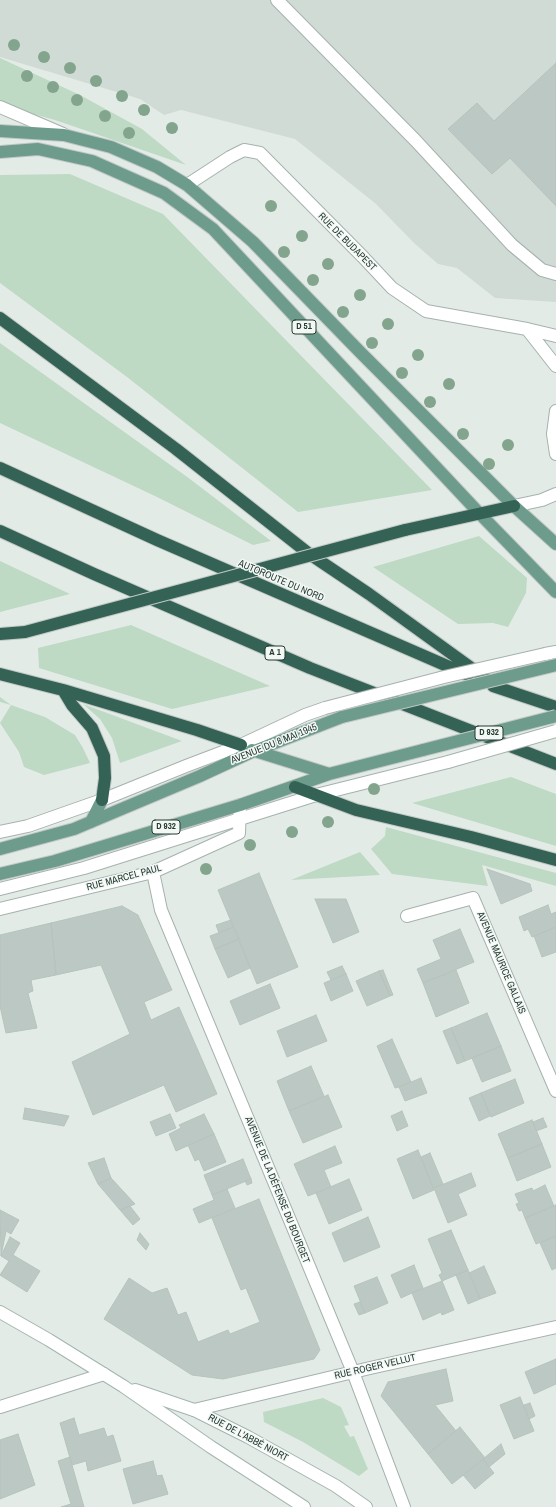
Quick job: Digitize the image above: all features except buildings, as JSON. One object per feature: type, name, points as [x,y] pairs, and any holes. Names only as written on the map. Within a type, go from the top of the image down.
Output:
[{"type":"highway","points":[[0,318],[176,449],[308,553],[369,594],[499,688]]},
{"type":"highway","name":"AUTOROUTE DU NORD","points":[[0,468],[157,540],[499,688],[556,707]]},
{"type":"highway","points":[[0,634],[25,632],[405,530],[514,506]]},
{"type":"highway","name":"A 1","points":[[0,531],[94,574],[310,668],[556,764]]},
{"type":"highway","points":[[0,674],[63,690],[197,730],[241,745]]},
{"type":"highway","points":[[63,690],[72,705],[92,728],[104,756],[105,778],[102,800]]},
{"type":"highway","points":[[294,787],[356,810],[487,841],[556,860]]},
{"type":"main road","name":"D 51","points":[[0,131],[64,135],[111,147],[157,167],[187,185],[254,242],[361,353],[514,506],[556,544]]},
{"type":"main road","name":"D 51","points":[[0,152],[38,149],[92,161],[164,193],[207,225],[479,513],[556,592]]},
{"type":"main road","name":"AVENUE DU 8 MAI 1945","points":[[0,849],[74,829],[200,776],[254,751],[342,717],[556,665]]},
{"type":"main road","name":"D 932","points":[[0,874],[54,861],[240,805],[329,774],[556,716]]},
{"type":"main road","points":[[241,745],[254,751],[329,774]]},
{"type":"main road","points":[[91,822],[102,800]]},
{"type":"street","points":[[277,0],[416,140],[512,245],[542,270],[556,274]]},
{"type":"street","points":[[0,106],[64,135]]},
{"type":"street","name":"RUE DE BUDAPEST","points":[[187,185],[230,157],[244,150],[260,153],[392,288],[426,311],[527,329],[556,336]]},
{"type":"street","points":[[527,329],[556,366]]},
{"type":"street","points":[[556,411],[553,434],[556,454]]},
{"type":"street","points":[[514,506],[542,500],[556,494]]},
{"type":"street","points":[[0,832],[28,826],[102,800],[241,745],[305,715],[325,708],[550,653]]},
{"type":"street","points":[[0,888],[84,868],[316,795],[448,762],[556,731]]},
{"type":"street","name":"RUE MARCEL PAUL","points":[[0,909],[153,872],[239,833],[240,805]]},
{"type":"street","name":"AVENUE DE LA DÉFENSE DU BOURGET","points":[[153,872],[161,910],[353,1372],[404,1507]]},
{"type":"street","name":"AVENUE MAURICE GALLAIS","points":[[407,916],[473,898],[556,1091]]},
{"type":"street","name":"RUE DE L'ABBÉ NIORT","points":[[3,1312],[123,1386],[211,1447],[304,1507]]},
{"type":"street","name":"RUE ROGER VELLUT","points":[[194,1410],[353,1372],[556,1327]]},
{"type":"street","points":[[0,1407],[104,1374]]},
{"type":"street","name":"RUE DE L'ABBÉ NIORT","points":[[123,1386],[194,1410],[248,1437],[336,1486],[366,1507]]},
{"type":"shaded area","points":[[0,0],[556,0],[556,302],[495,298],[457,268],[438,264],[414,243],[376,204],[295,139],[181,110],[164,115],[140,99],[0,57]]},
{"type":"green space","points":[[0,58],[80,95],[142,129],[186,165],[55,120],[0,105]]},
{"type":"green space","points":[[70,174],[163,214],[432,490],[298,512],[127,377],[0,283],[0,175]]},
{"type":"green space","points":[[0,343],[190,479],[271,541],[253,545],[157,497],[0,423]]},
{"type":"green space","points":[[479,536],[527,578],[526,593],[508,627],[493,623],[458,624],[373,567]]},
{"type":"green space","points":[[0,561],[70,594],[0,612]]},
{"type":"green space","points":[[131,625],[270,686],[172,709],[39,668],[38,648]]},
{"type":"green space","points":[[0,697],[11,705],[0,702]]},
{"type":"green space","points":[[83,704],[182,741],[120,763],[112,738],[100,719]]},
{"type":"green space","points":[[11,705],[45,717],[75,735],[90,763],[44,775],[24,767],[19,752],[0,723]]},
{"type":"green space","points":[[511,777],[556,794],[556,846],[412,803]]},
{"type":"green space","points":[[386,827],[556,873],[556,886],[482,865],[488,886],[392,874],[371,849],[385,836]]},
{"type":"green space","points":[[360,852],[380,875],[291,880]]},
{"type":"green space","points":[[323,1398],[341,1407],[349,1425],[344,1426],[350,1437],[354,1436],[368,1469],[359,1476],[303,1442],[264,1422],[263,1412]]}]
